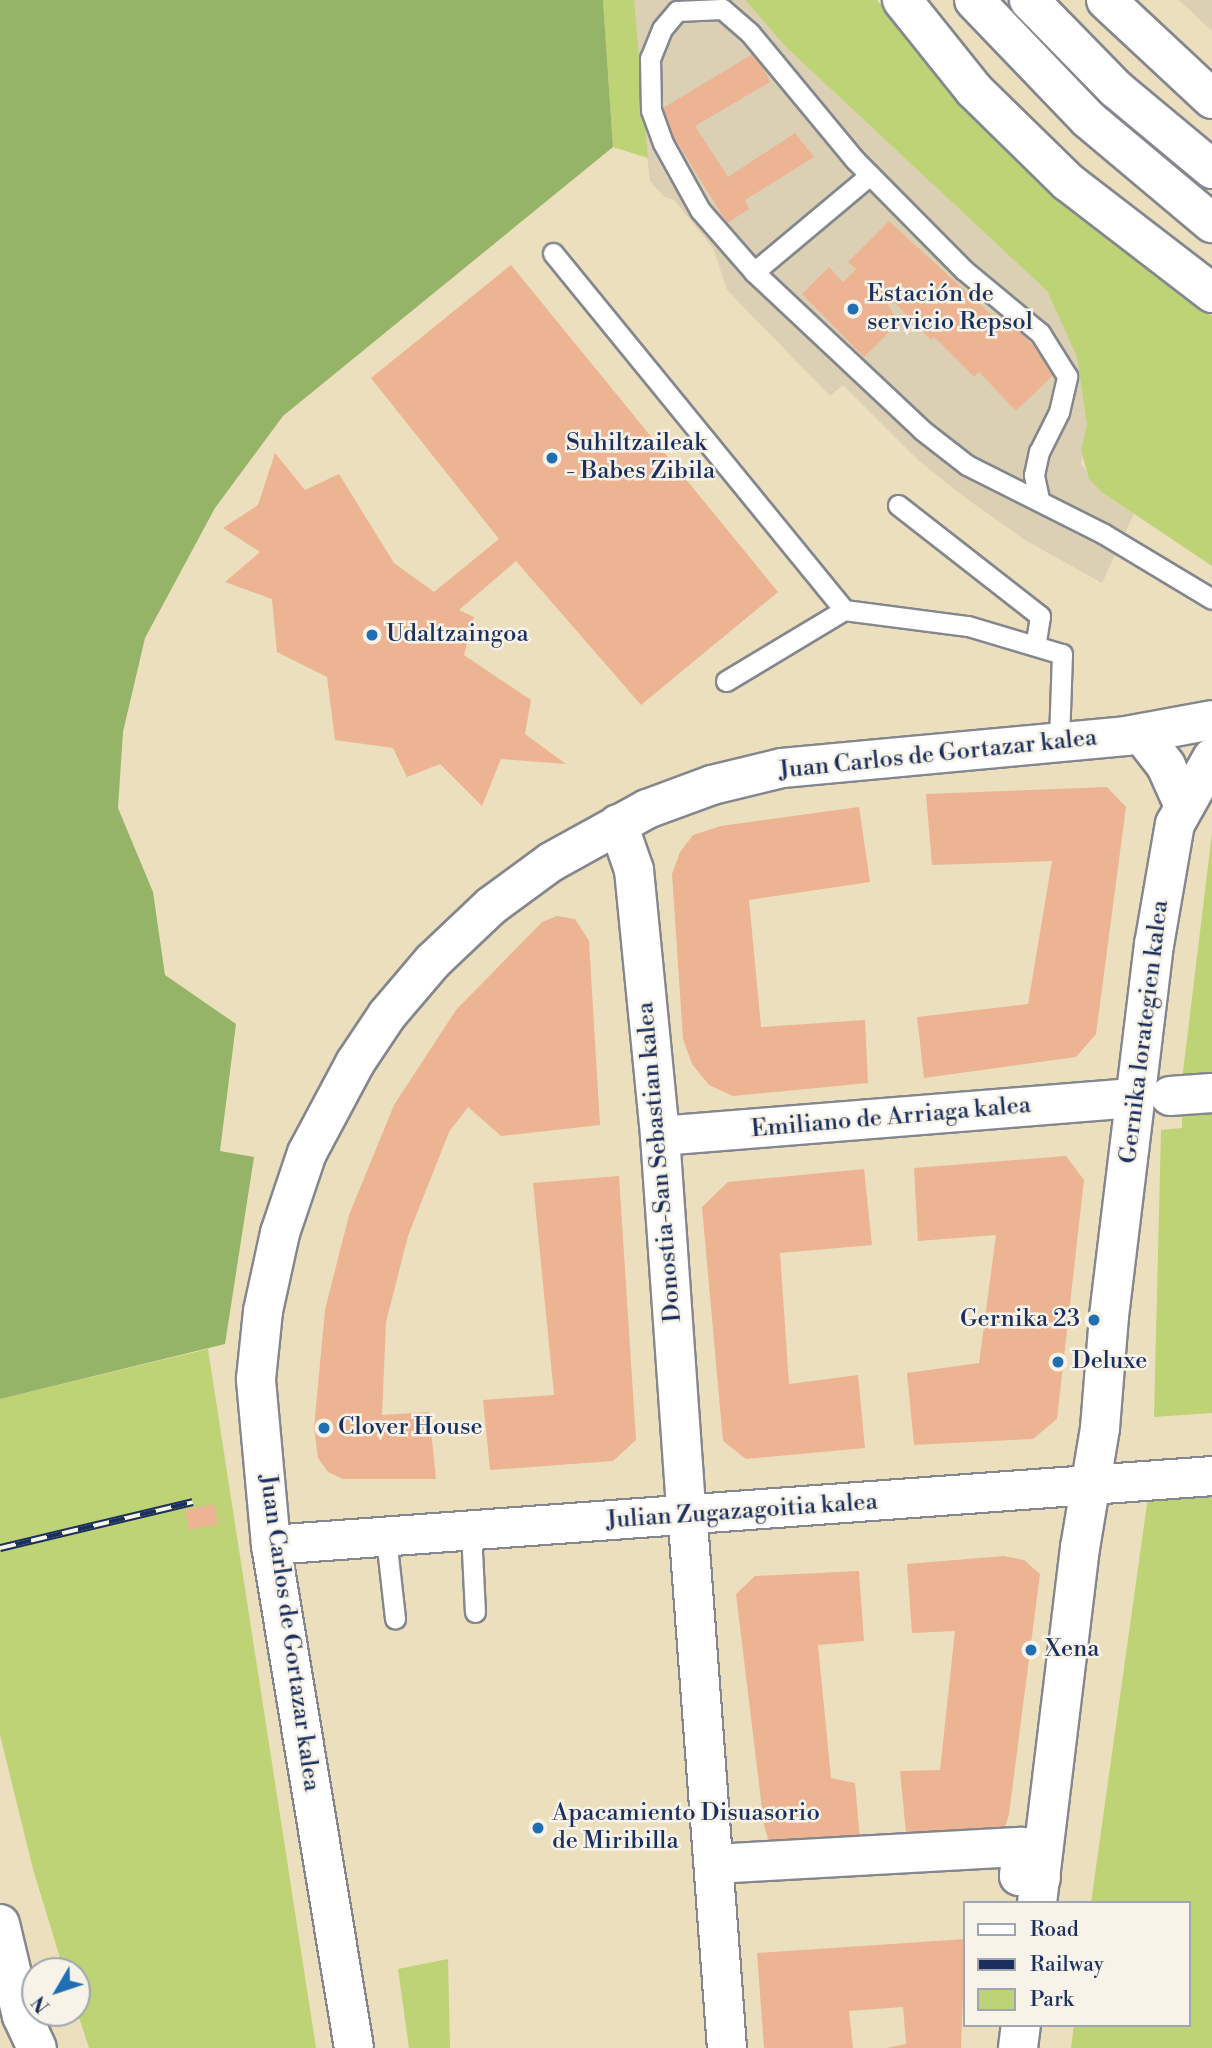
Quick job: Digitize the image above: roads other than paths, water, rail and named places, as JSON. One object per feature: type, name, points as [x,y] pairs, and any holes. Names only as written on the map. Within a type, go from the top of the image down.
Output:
[{"type":"main road","points":[[902,0],[974,90],[1068,182],[1212,293]]},
{"type":"main road","points":[[974,0],[1088,119],[1212,223]]},
{"type":"main road","points":[[1029,0],[1116,89],[1212,169]]},
{"type":"main road","points":[[1106,0],[1212,99]]},
{"type":"main road","name":"Juan Carlos de Gortazar kalea","points":[[354,2048],[271,1545],[256,1379],[263,1311],[280,1233],[307,1153],[355,1063],[387,1015],[433,961],[491,906],[551,862],[618,824],[712,785],[782,768],[1059,741],[1136,738],[1212,720]]},
{"type":"main road","points":[[1136,738],[1166,766],[1184,806]]},
{"type":"main road","name":"Juan Carlos de Gortazar kalea","points":[[1136,738],[1180,746],[1211,758]]},
{"type":"main road","name":"Gernika lorategien kalea","points":[[1091,1487],[1154,945],[1175,824],[1211,758]]},
{"type":"main road","name":"Donostia-San Sebastian kalea","points":[[618,824],[634,870],[660,1136],[727,2048]]},
{"type":"main road","points":[[1170,1096],[1212,1093]]},
{"type":"main road","name":"Emiliano de Arriaga kalea","points":[[660,1136],[1121,1099]]},
{"type":"main road","name":"Julian Zugazagoitia kalea","points":[[271,1545],[1091,1487],[1212,1476]]},
{"type":"main road","points":[[714,1864],[1021,1847],[1019,1876],[1039,1891],[1091,1487]]},
{"type":"main road","points":[[0,1924],[22,2016],[37,2048]]},
{"type":"main road","points":[[1018,2048],[1021,2027]]},
{"type":"lane","points":[[1039,499],[1034,475],[1039,452],[1059,411],[1067,376],[1040,333],[964,270],[870,175],[741,25],[722,9],[677,11],[662,29],[650,58],[652,110],[663,143],[699,210],[754,272],[922,430],[967,465],[1020,494],[1039,499],[1212,599]]},
{"type":"lane","points":[[754,272],[870,175]]},
{"type":"lane","points":[[553,253],[845,610]]},
{"type":"lane","points":[[898,505],[1040,616],[1035,646]]},
{"type":"lane","points":[[726,681],[845,610],[968,626],[1062,654],[1059,741]]},
{"type":"lane","points":[[471,1531],[475,1612]]},
{"type":"lane","points":[[386,1538],[395,1618]]},
{"type":"railway","points":[[0,1548],[193,1502]]},
{"type":"place","name":"Estación de servicio Repsol","points":[[853,309]]},
{"type":"place","name":"Suhiltzaileak - Babes Zibila","points":[[552,458]]},
{"type":"place","name":"Udaltzaingoa","points":[[372,635]]},
{"type":"place","name":"Gernika 23","points":[[1094,1320]]},
{"type":"place","name":"Deluxe","points":[[1058,1362]]},
{"type":"place","name":"Clover House","points":[[324,1428]]},
{"type":"place","name":"Xena","points":[[1031,1650]]},
{"type":"place","name":"Apacamiento Disuasorio de Miribilla","points":[[538,1828]]}]
